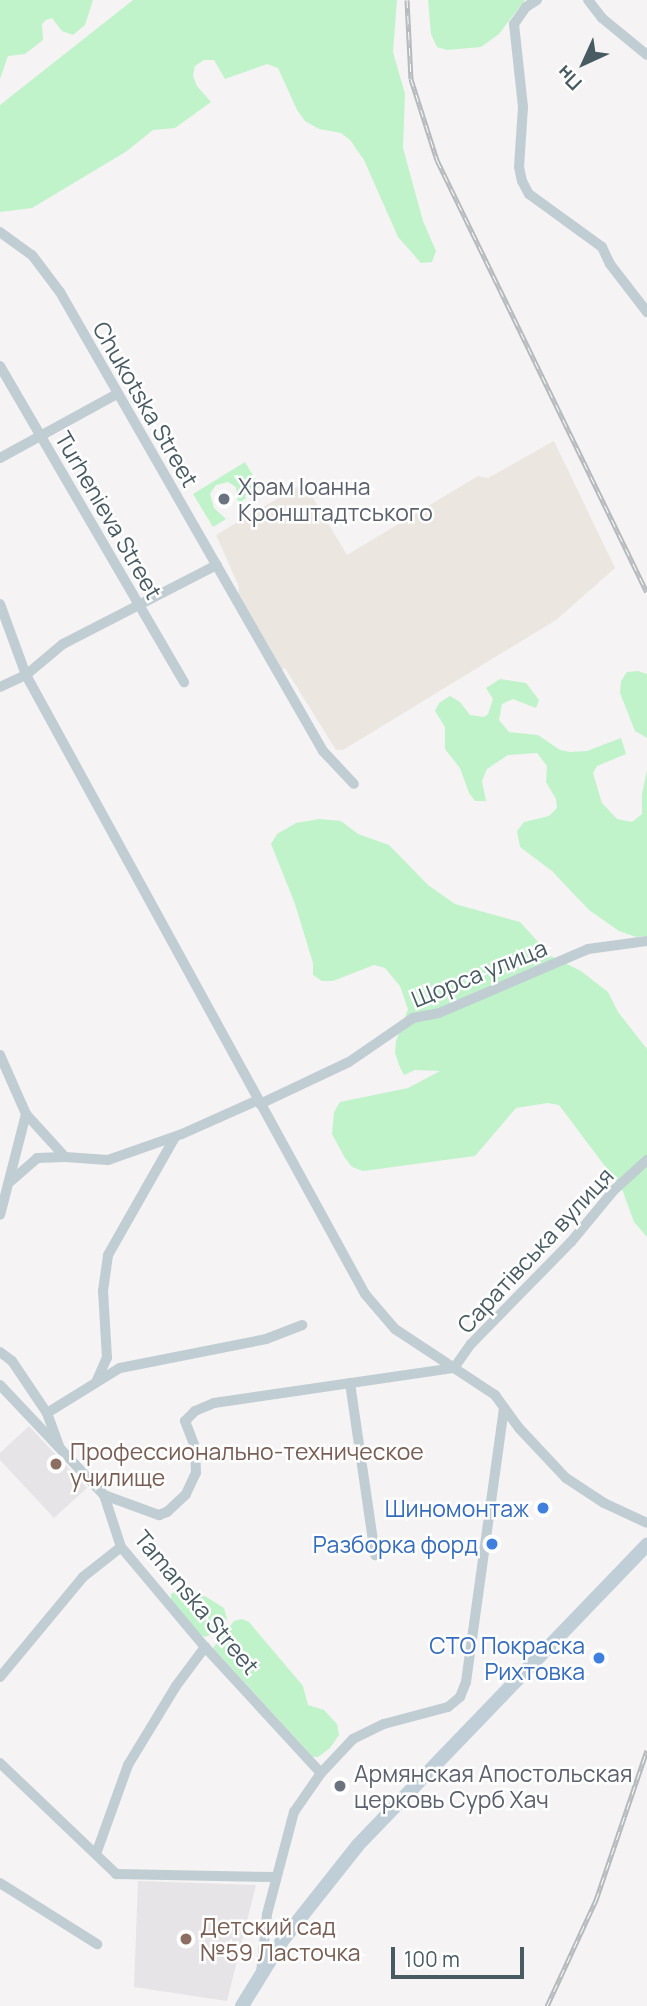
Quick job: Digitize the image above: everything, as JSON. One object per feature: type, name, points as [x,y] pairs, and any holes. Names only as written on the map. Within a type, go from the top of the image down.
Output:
[{"type":"main road","points":[[242,2006],[282,1941],[358,1845],[647,1545]]},
{"type":"street","points":[[537,0],[526,7],[514,24],[523,107],[519,167],[522,181],[529,194],[601,247],[610,264],[647,312]]},
{"type":"street","points":[[588,0],[602,18],[647,55]]},
{"type":"street","name":"Chukotska Street","points":[[0,232],[32,255],[60,292],[323,751],[354,784]]},
{"type":"street","name":"Turhenieva Street","points":[[0,366],[184,682]]},
{"type":"street","points":[[0,458],[117,394]]},
{"type":"street","points":[[0,687],[26,675],[63,644],[217,565]]},
{"type":"street","points":[[0,604],[26,675],[365,1294],[395,1329],[495,1395],[519,1428],[566,1478],[604,1503],[647,1523]]},
{"type":"street","name":"Щорса улица","points":[[10,1182],[37,1158],[108,1160],[175,1137],[349,1062],[413,1018],[439,1013],[588,949],[647,940]]},
{"type":"street","points":[[0,1055],[26,1114],[65,1157]]},
{"type":"street","points":[[0,1215],[26,1114]]},
{"type":"street","points":[[97,1381],[107,1358],[103,1291],[108,1255],[175,1137]]},
{"type":"street","name":"Саратівська вулиця","points":[[454,1368],[503,1309],[571,1242],[614,1190],[647,1160]]},
{"type":"street","points":[[47,1413],[120,1368],[267,1339],[302,1325]]},
{"type":"street","points":[[0,1352],[12,1362],[47,1413],[61,1451]]},
{"type":"street","points":[[104,1495],[159,1515],[167,1512],[186,1494],[196,1473],[195,1447],[185,1421],[195,1411],[214,1403],[454,1368]]},
{"type":"street","points":[[350,1383],[375,1555]]},
{"type":"street","name":"Tamanska Street","points":[[0,1385],[104,1495],[121,1547],[205,1647],[321,1773]]},
{"type":"street","points":[[261,1974],[267,1914],[294,1812],[321,1773],[353,1739],[384,1724],[448,1707],[460,1697],[466,1682],[504,1408]]},
{"type":"street","points":[[0,1677],[83,1577],[121,1547]]},
{"type":"street","points":[[96,1854],[128,1765],[169,1696],[205,1647]]},
{"type":"street","points":[[0,1763],[116,1874],[276,1877]]},
{"type":"street","points":[[0,1883],[97,1944]]},
{"type":"shaded area","points":[[554,441],[615,568],[556,620],[343,750],[336,750],[285,668],[280,671],[238,595],[239,587],[216,535],[304,483],[347,555],[478,476],[488,478]]},
{"type":"shaded area","points":[[29,1426],[87,1488],[54,1518],[0,1460],[0,1453]]},
{"type":"shaded area","points":[[138,1881],[256,1885],[227,2001],[134,1987]]},
{"type":"green space","points":[[0,0],[93,0],[85,25],[73,35],[62,31],[52,18],[46,20],[42,24],[43,40],[25,54],[8,56],[0,79]]},
{"type":"green space","points":[[133,0],[397,0],[393,52],[405,94],[403,148],[423,221],[436,251],[432,262],[421,263],[398,237],[364,160],[350,140],[341,133],[319,129],[305,121],[297,110],[278,68],[267,64],[225,79],[214,60],[204,60],[195,66],[193,76],[197,86],[211,102],[175,128],[153,130],[127,151],[32,208],[0,212],[0,105]]},
{"type":"green space","points":[[428,0],[525,0],[499,34],[481,47],[447,50],[437,47],[431,34]]},
{"type":"green space","points":[[245,462],[260,487],[245,495],[246,498],[238,504],[236,487],[228,482],[216,485],[210,494],[214,508],[226,519],[213,527],[193,494]]},
{"type":"green space","points":[[627,672],[647,674],[647,738],[635,731],[620,693],[621,681]]},
{"type":"green space","points":[[500,679],[526,683],[539,700],[536,708],[513,699],[502,704],[499,720],[509,732],[538,735],[560,750],[570,752],[587,751],[621,738],[626,754],[597,766],[593,773],[602,803],[617,819],[632,822],[642,814],[642,794],[647,770],[647,936],[636,937],[619,931],[589,910],[552,871],[520,847],[517,831],[524,822],[549,816],[557,808],[556,799],[546,782],[547,766],[537,753],[508,755],[487,769],[482,781],[486,801],[475,801],[469,793],[460,768],[445,749],[445,727],[435,711],[439,703],[450,696],[460,702],[470,715],[484,717],[488,714],[493,699],[486,688]]},
{"type":"green space","points":[[319,819],[341,821],[358,834],[389,845],[428,885],[455,904],[520,922],[551,956],[581,971],[608,992],[618,1012],[647,1049],[647,1237],[634,1222],[622,1189],[559,1105],[548,1103],[516,1108],[475,1156],[363,1171],[352,1167],[332,1134],[334,1112],[340,1102],[408,1088],[440,1071],[415,1070],[404,1075],[395,1053],[396,1041],[408,1009],[400,986],[385,968],[374,965],[333,981],[322,981],[313,975],[313,963],[295,904],[271,844],[277,834],[296,823]]},
{"type":"green space","points":[[180,1589],[200,1593],[224,1608],[227,1619],[212,1634],[205,1637],[198,1633],[171,1600],[171,1594]]},
{"type":"green space","points":[[242,1619],[249,1622],[303,1686],[308,1705],[324,1710],[337,1724],[339,1735],[330,1748],[318,1757],[313,1757],[213,1648],[234,1621]]},
{"type":"railway","points":[[407,0],[411,79],[437,160],[647,592]]},
{"type":"railway","points":[[547,2006],[596,1900],[647,1750]]},
{"type":"place","name":"Храм Іоанна Кронштадтського","points":[[224,499]]},
{"type":"place","name":"Профессионально-техническое училище","points":[[56,1464]]},
{"type":"place","name":"Шиномонтаж","points":[[543,1508]]},
{"type":"place","name":"Разборка форд","points":[[492,1544]]},
{"type":"place","name":"СТО Покраска Рихтовка","points":[[599,1658]]},
{"type":"place","name":"Армянская Апостольская церковь Сурб Хач","points":[[340,1786]]},
{"type":"place","name":"Детский сад №59 Ласточка","points":[[186,1939]]}]
